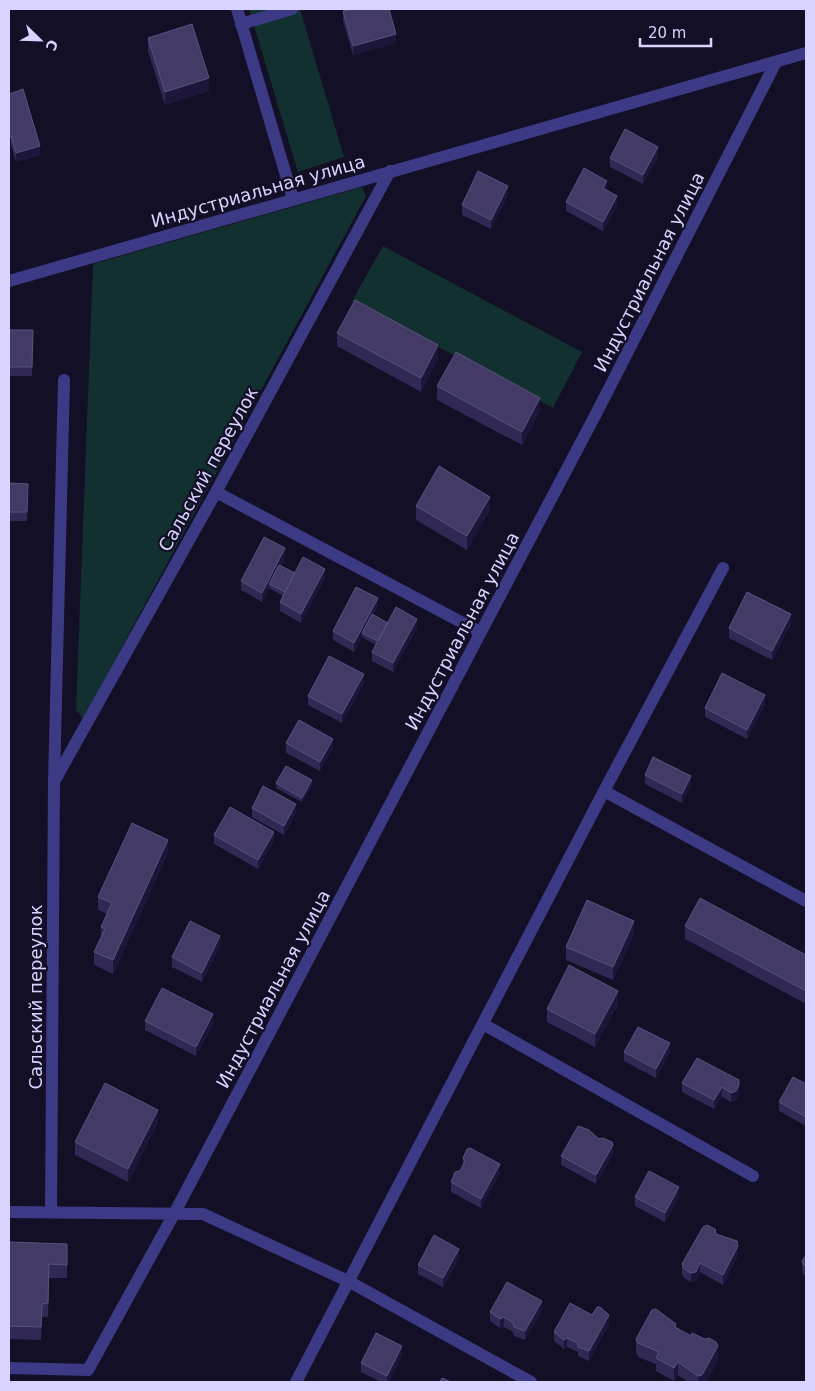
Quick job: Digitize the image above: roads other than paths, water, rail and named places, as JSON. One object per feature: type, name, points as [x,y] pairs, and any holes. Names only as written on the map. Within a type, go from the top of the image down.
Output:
[{"type":"street","points":[[236,9],[293,199]]},
{"type":"street","points":[[241,24],[292,9]]},
{"type":"street","name":"Индустриальная улица","points":[[9,281],[806,53]]},
{"type":"street","name":"Индустриальная улица","points":[[9,1368],[88,1370],[174,1214],[598,410],[776,62]]},
{"type":"street","name":"Сальский переулок","points":[[54,782],[216,492],[390,171]]},
{"type":"street","name":"Сальский переулок","points":[[51,1212],[54,782],[64,380]]},
{"type":"street","points":[[216,492],[480,632]]},
{"type":"street","points":[[296,1382],[604,791],[724,568]]},
{"type":"street","points":[[604,791],[806,901]]},
{"type":"street","points":[[483,1024],[753,1176]]},
{"type":"street","points":[[9,1212],[203,1214],[348,1281],[531,1382]]}]
